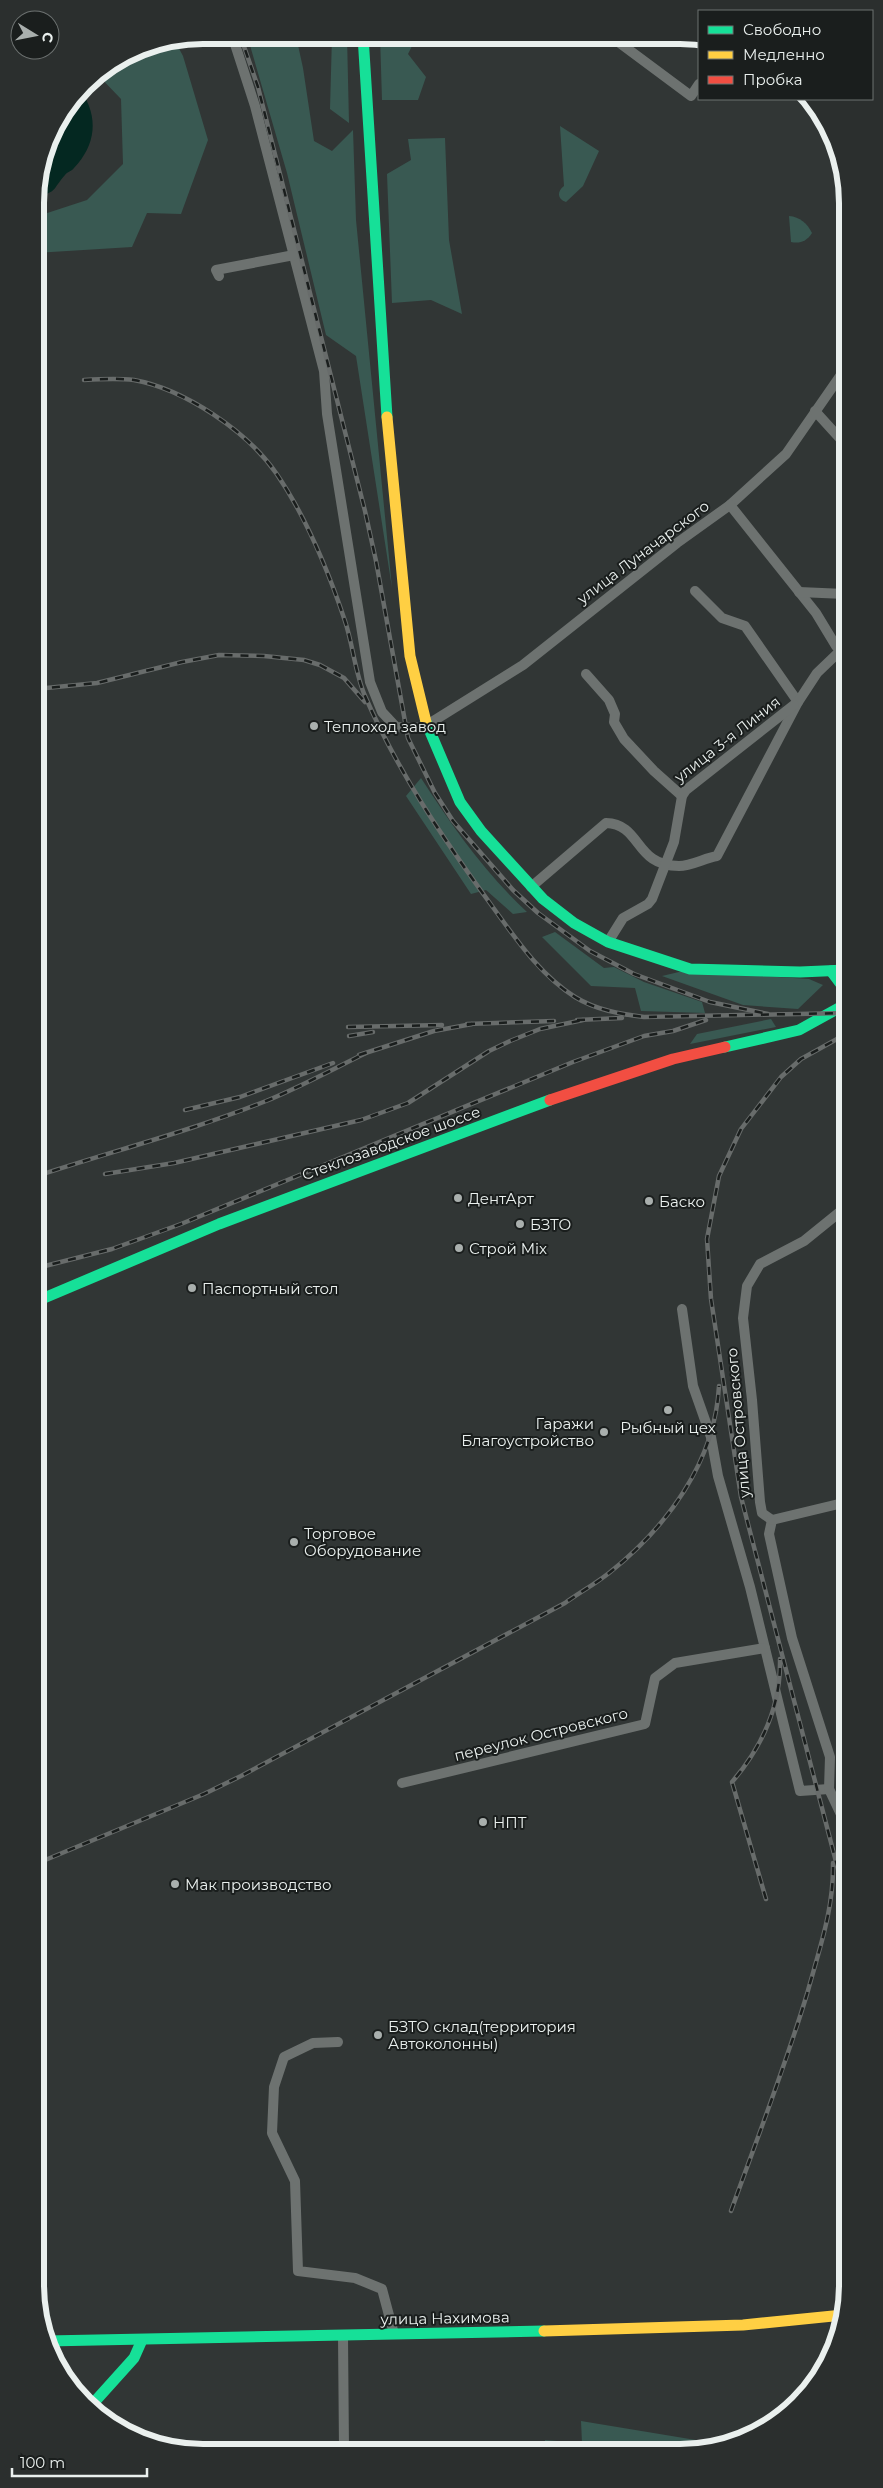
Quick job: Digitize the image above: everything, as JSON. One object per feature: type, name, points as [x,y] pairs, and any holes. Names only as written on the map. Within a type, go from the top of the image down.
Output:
[{"type":"main road","points":[[363,44],[384,380],[407,635],[410,656],[427,725],[464,809],[531,887],[561,914],[608,942],[671,964],[690,968],[715,971],[839,970]]},
{"type":"main road","points":[[831,971],[839,979]]},
{"type":"main road","name":"Стеклозаводское шоссе","points":[[44,1298],[219,1224],[585,1087],[673,1059],[763,1040],[806,1026],[839,1008]]},
{"type":"main road","name":"улица Нахимова","points":[[54,2340],[342,2336],[708,2326],[836,2316]]},
{"type":"main road","points":[[95,2402],[134,2358],[142,2340]]},
{"type":"street","points":[[235,44],[255,106],[324,371],[328,414],[370,682],[376,702],[396,727],[415,728],[427,725]]},
{"type":"street","points":[[621,44],[691,96],[698,86]]},
{"type":"street","points":[[219,276],[216,270],[294,255]]},
{"type":"street","name":"улица Луначарского","points":[[427,725],[523,664],[677,543],[730,505],[786,454],[839,377]]},
{"type":"street","points":[[815,411],[839,437]]},
{"type":"street","name":"улица 3-я Линия","points":[[730,505],[799,592],[839,648]]},
{"type":"street","points":[[695,591],[722,618],[745,626],[798,702]]},
{"type":"street","points":[[799,592],[839,594]]},
{"type":"street","name":"улица 3-я Линия","points":[[665,865],[682,866],[717,856],[798,702],[817,673],[839,655]]},
{"type":"street","name":"улица 3-я Линия","points":[[586,674],[609,700],[615,714],[614,722],[624,738],[654,771],[682,796],[686,790],[798,702]]},
{"type":"street","points":[[608,942],[623,918],[648,904],[674,842],[682,796]]},
{"type":"street","points":[[531,887],[606,823],[616,823],[625,828],[651,859],[665,865]]},
{"type":"street","name":"улица Островского","points":[[772,1520],[762,1513],[760,1502],[743,1318],[744,1298],[747,1286],[760,1264],[804,1241],[839,1213]]},
{"type":"street","points":[[682,1309],[693,1386],[711,1437],[718,1476],[750,1587],[800,1790],[829,1789]]},
{"type":"street","points":[[839,1504],[772,1520],[769,1534],[792,1638],[803,1667],[830,1757],[829,1789],[839,1810]]},
{"type":"street","name":"переулок Островского","points":[[402,1783],[645,1724],[655,1678],[675,1664],[765,1648]]},
{"type":"street","points":[[338,2042],[314,2042],[284,2056],[274,2087],[272,2134],[295,2181],[298,2272],[355,2278],[382,2289],[394,2334]]},
{"type":"street","points":[[342,2336],[344,2444]]},
{"type":"shaded area","points":[[250,44],[298,44],[314,141],[332,151],[353,130],[356,220],[392,588],[356,356],[326,335],[287,173]]},
{"type":"shaded area","points":[[332,44],[347,44],[349,123],[330,109]]},
{"type":"shaded area","points":[[380,44],[413,44],[408,54],[426,77],[418,100],[382,100]]},
{"type":"shaded area","points":[[178,46],[183,56],[208,140],[181,214],[147,213],[132,247],[44,252],[44,214],[87,200],[123,164],[121,99],[103,80],[132,60],[152,52]]},
{"type":"shaded area","points":[[84,97],[91,111],[91,140],[87,150],[74,168],[66,174],[54,190],[44,195],[45,182],[56,142],[65,123]]},
{"type":"shaded area","points":[[560,126],[599,151],[583,186],[566,202],[559,195],[560,190],[564,186]]},
{"type":"shaded area","points":[[445,138],[449,240],[462,314],[431,300],[392,303],[387,174],[411,160],[408,139]]},
{"type":"shaded area","points":[[789,216],[800,219],[808,226],[812,233],[806,240],[797,243],[791,242]]},
{"type":"shaded area","points":[[421,778],[483,865],[527,912],[513,914],[486,890],[471,894],[406,796]]},
{"type":"shaded area","points":[[555,932],[604,968],[614,967],[644,982],[702,1002],[705,1013],[641,1011],[635,988],[591,986],[542,937]]},
{"type":"shaded area","points":[[683,971],[809,979],[823,985],[798,1009],[743,1005],[662,976]]},
{"type":"shaded area","points":[[771,1019],[776,1027],[690,1044],[697,1034]]},
{"type":"shaded area","points":[[581,2421],[706,2442],[691,2444],[545,2444],[545,2440],[582,2443]]},
{"type":"railway","points":[[243,44],[258,87],[365,511],[376,561],[408,738],[435,793],[453,821],[513,890],[538,913],[590,951],[634,974],[710,1002],[768,1014]]},
{"type":"railway","points":[[84,380],[134,380],[173,392],[193,402],[232,427],[264,457],[287,489],[324,564],[345,621],[365,696],[392,752],[439,831],[510,931],[529,956],[562,988],[575,997],[600,1008],[644,1017],[839,1013]]},
{"type":"railway","points":[[44,688],[97,683],[219,655],[264,656],[304,660],[320,665],[344,678],[365,702]]},
{"type":"railway","points":[[577,1020],[622,1018]]},
{"type":"railway","points":[[105,1174],[174,1163],[361,1120],[408,1103],[489,1051],[510,1041],[540,1029],[583,1020]]},
{"type":"railway","points":[[44,1266],[112,1249],[181,1224],[573,1062],[644,1036],[673,1031],[706,1020]]},
{"type":"railway","points":[[467,1024],[554,1021]]},
{"type":"railway","points":[[359,1055],[434,1031],[472,1024]]},
{"type":"railway","points":[[348,1027],[442,1025]]},
{"type":"railway","points":[[349,1036],[373,1032]]},
{"type":"railway","points":[[839,1038],[801,1059],[781,1077],[741,1129],[719,1176],[707,1239],[711,1299],[741,1497],[839,1873]]},
{"type":"railway","points":[[44,1174],[238,1112],[291,1090],[366,1053]]},
{"type":"railway","points":[[185,1110],[240,1097],[333,1063]]},
{"type":"railway","points":[[44,1861],[204,1794],[241,1776],[565,1603],[598,1581],[630,1555],[650,1535],[684,1491],[698,1466],[708,1441],[716,1414],[719,1386]]},
{"type":"railway","points":[[766,1899],[732,1782],[752,1755],[768,1725],[777,1693],[780,1659]]},
{"type":"railway","points":[[731,2211],[780,2076],[807,1994],[828,1913],[833,1880],[833,1863]]},
{"type":"traffic: fast","points":[[364,44],[387,417]]},
{"type":"traffic: fast","points":[[426,722],[460,802],[481,831],[543,899],[574,923],[608,942],[690,969],[800,972],[839,970]]},
{"type":"traffic: fast","points":[[831,971],[839,982]]},
{"type":"traffic: fast","points":[[725,1047],[799,1030],[839,1008]]},
{"type":"traffic: fast","points":[[44,1298],[219,1224],[550,1100]]},
{"type":"traffic: fast","points":[[54,2341],[544,2331]]},
{"type":"traffic: fast","points":[[95,2402],[134,2358],[142,2340]]},
{"type":"traffic: slow","points":[[387,417],[410,656],[426,722]]},
{"type":"traffic: slow","points":[[544,2331],[743,2325],[836,2316]]},
{"type":"traffic: jam","points":[[550,1100],[673,1059],[725,1047]]},
{"type":"place","name":"Теплоход завод","points":[[314,726]]},
{"type":"place","name":"ДентАрт","points":[[458,1198]]},
{"type":"place","name":"Баско","points":[[649,1201]]},
{"type":"place","name":"БЗТО","points":[[520,1224]]},
{"type":"place","name":"Строй Mix","points":[[459,1248]]},
{"type":"place","name":"Паспортный стол","points":[[192,1288]]},
{"type":"place","name":"Рыбный цех","points":[[668,1410]]},
{"type":"place","name":"Гаражи Благоустройство","points":[[604,1432]]},
{"type":"place","name":"Торговое Оборудование","points":[[294,1542]]},
{"type":"place","name":"НПТ","points":[[483,1822]]},
{"type":"place","name":"Мак производство","points":[[175,1884]]},
{"type":"place","name":"БЗТО склад(территория Автоколонны)","points":[[378,2035]]}]
